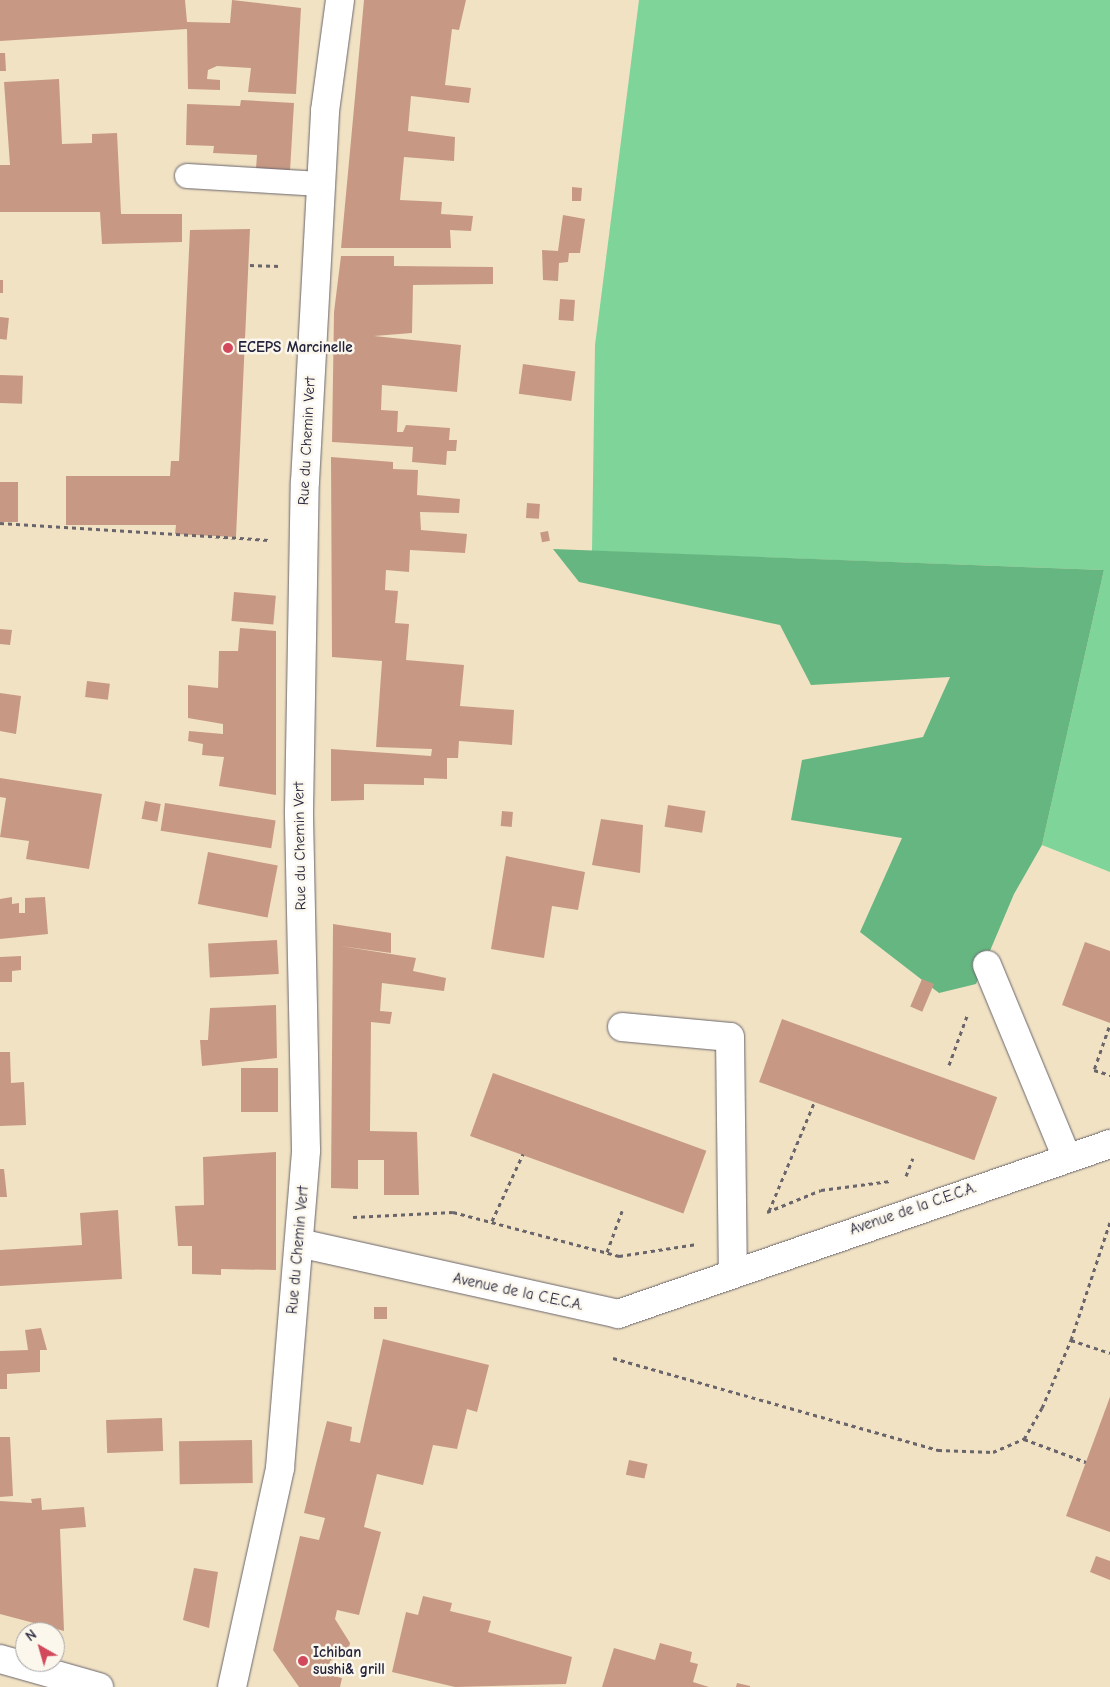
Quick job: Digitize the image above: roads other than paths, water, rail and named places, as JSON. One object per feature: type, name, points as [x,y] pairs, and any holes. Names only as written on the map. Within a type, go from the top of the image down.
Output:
[{"type":"street","name":"Rue du Chemin Vert","points":[[232,1687],[280,1468],[306,1150],[299,811],[303,542],[321,184],[340,0]]},
{"type":"street","points":[[987,965],[1066,1156]]},
{"type":"street","points":[[622,1027],[730,1037],[733,1272]]},
{"type":"street","name":"Avenue de la C.E.C.A.","points":[[299,1243],[618,1314],[1066,1156],[1110,1144]]},
{"type":"street","points":[[0,1659],[99,1687]]},
{"type":"lane","points":[[186,176],[321,184]]},
{"type":"place","name":"ECEPS Marcinelle","points":[[228,348]]},
{"type":"place","name":"Ichiban sushi& grill","points":[[303,1661]]}]
